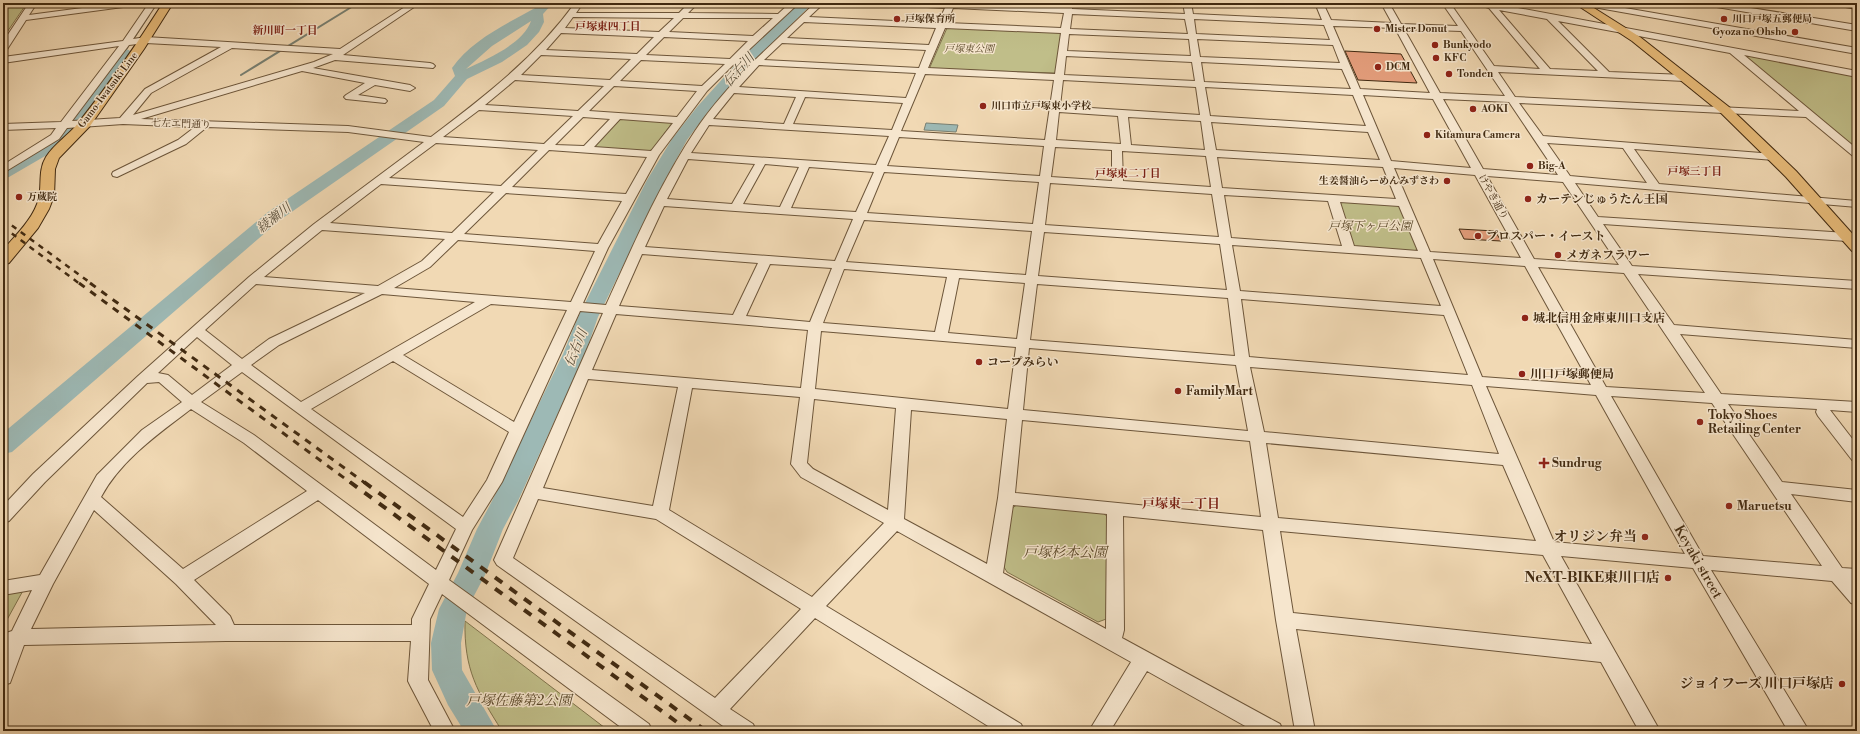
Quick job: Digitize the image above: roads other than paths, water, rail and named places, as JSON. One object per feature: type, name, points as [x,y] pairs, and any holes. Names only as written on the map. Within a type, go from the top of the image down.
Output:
[{"type":"main road","name":"Gamo-Iwatsuki Line","points":[[3,260],[41,211],[48,191],[46,170],[51,159],[84,124],[146,40],[168,3]]},
{"type":"main road","points":[[1581,3],[1648,49],[1725,110],[1774,157],[1857,248]]},
{"type":"street","points":[[3,49],[33,3]]},
{"type":"street","points":[[23,18],[138,3]]},
{"type":"street","points":[[3,170],[43,146],[55,137],[65,126],[126,43],[153,3]]},
{"type":"street","points":[[123,121],[300,69],[336,55],[416,3]]},
{"type":"street","points":[[3,517],[39,478],[142,380],[253,280],[318,226],[430,140],[477,107],[513,77],[572,15],[579,3]]},
{"type":"street","points":[[3,677],[10,640],[46,582],[103,479],[147,434],[274,342],[383,289],[426,264],[694,3]]},
{"type":"street","points":[[445,731],[418,681],[421,619],[443,585],[465,527],[494,482],[517,430],[577,306],[602,248],[654,154],[704,89],[735,62],[756,38],[795,3]]},
{"type":"street","points":[[746,731],[503,560],[534,492],[584,374],[607,308],[685,156],[707,122],[754,63],[820,3]]},
{"type":"street","points":[[891,3],[1188,10],[1327,23],[1463,29]]},
{"type":"street","points":[[1319,3],[1344,66],[1449,311],[1509,460],[1548,549],[1650,731]]},
{"type":"street","name":"けやき通り","points":[[1385,3],[1601,391]]},
{"type":"street","points":[[1446,3],[1511,100],[1596,220],[1716,398],[1779,487],[1837,574],[1857,598]]},
{"type":"street","points":[[1478,3],[1493,4],[1550,17],[1734,51],[1857,49]]},
{"type":"street","points":[[1581,3],[1797,51],[1857,74]]},
{"type":"street","points":[[1597,3],[1706,9],[1857,28]]},
{"type":"street","points":[[1834,3],[1857,7]]},
{"type":"street","points":[[951,4],[839,265],[815,326],[800,464],[802,469],[1112,643],[1274,731]]},
{"type":"street","points":[[1493,4],[1547,71]]},
{"type":"street","points":[[994,576],[1006,498],[1017,414],[1023,343],[1040,228],[1054,109],[1069,7]]},
{"type":"street","points":[[1706,9],[1857,49]]},
{"type":"street","points":[[1188,10],[1226,240],[1242,361],[1257,436],[1285,620],[1305,731]]},
{"type":"street","points":[[572,15],[780,16]]},
{"type":"street","points":[[1550,17],[1606,74]]},
{"type":"street","points":[[802,19],[1335,43]]},
{"type":"street","points":[[558,30],[756,38]]},
{"type":"street","points":[[3,60],[146,40],[231,45],[430,66]]},
{"type":"street","points":[[779,40],[932,48]]},
{"type":"street","points":[[123,121],[148,91],[231,45]]},
{"type":"street","points":[[1734,51],[1857,154]]},
{"type":"street","points":[[538,52],[1809,114]]},
{"type":"street","points":[[1062,53],[1344,66]]},
{"type":"street","points":[[300,69],[406,87],[412,75],[394,72],[403,64]]},
{"type":"street","points":[[1490,69],[1684,78]]},
{"type":"street","points":[[513,77],[704,89]]},
{"type":"street","points":[[374,81],[349,97],[382,101]]},
{"type":"street","points":[[734,90],[910,101]]},
{"type":"street","points":[[787,127],[802,94]]},
{"type":"street","points":[[477,107],[679,120]]},
{"type":"street","points":[[1054,109],[1371,129]]},
{"type":"street","points":[[1118,184],[1122,148],[1123,113]]},
{"type":"street","points":[[587,149],[618,116]]},
{"type":"street","name":"七左エ門通り","points":[[3,127],[65,126],[123,121],[358,130],[430,140],[654,154]]},
{"type":"street","points":[[707,122],[1387,164],[1857,204]]},
{"type":"street","points":[[117,174],[182,142],[204,124]]},
{"type":"street","points":[[1539,139],[1774,157]]},
{"type":"street","points":[[1626,146],[1656,187]]},
{"type":"street","points":[[685,156],[1403,203]]},
{"type":"street","points":[[736,207],[761,162]]},
{"type":"street","points":[[784,210],[805,164]]},
{"type":"street","points":[[378,181],[502,191],[629,198]]},
{"type":"street","points":[[1333,198],[1349,249]]},
{"type":"street","points":[[661,202],[1226,240],[1857,285]]},
{"type":"street","points":[[1596,220],[1847,237]]},
{"type":"street","points":[[318,226],[602,248]]},
{"type":"street","points":[[638,250],[1449,311]]},
{"type":"street","points":[[738,319],[766,260]]},
{"type":"street","points":[[941,336],[954,274]]},
{"type":"street","points":[[253,280],[383,289],[1601,391],[1857,406]]},
{"type":"street","points":[[300,409],[490,299]]},
{"type":"street","points":[[1669,329],[1857,344]]},
{"type":"street","points":[[197,330],[241,366],[465,527]]},
{"type":"street","points":[[392,355],[517,430]]},
{"type":"street","points":[[584,374],[686,384],[807,393],[904,404],[1509,460]]},
{"type":"street","points":[[142,380],[154,377],[162,378],[191,402],[249,439],[443,585],[642,731]]},
{"type":"street","points":[[660,513],[686,384]]},
{"type":"street","name":"Keyaki street","points":[[1601,391],[1756,662],[1799,731]]},
{"type":"street","points":[[1716,398],[1743,392],[1857,399]]},
{"type":"street","points":[[1716,398],[1757,407],[1857,414]]},
{"type":"street","points":[[716,710],[895,522],[904,404]]},
{"type":"street","points":[[1824,412],[1857,456]]},
{"type":"street","points":[[1779,487],[1857,496]]},
{"type":"street","points":[[182,579],[319,491]]},
{"type":"street","points":[[534,492],[660,513],[815,607],[1014,731]]},
{"type":"street","points":[[1006,498],[1270,524],[1857,576]]},
{"type":"street","points":[[92,499],[182,579],[224,621],[226,634]]},
{"type":"street","points":[[1112,643],[1115,630],[1115,509]]},
{"type":"street","points":[[3,588],[46,582]]},
{"type":"street","points":[[1285,620],[1606,654]]},
{"type":"street","points":[[10,640],[226,634],[421,632]]},
{"type":"street","points":[[1099,731],[1143,660]]},
{"type":"water","points":[[926,123],[958,125],[956,132],[924,130]]},
{"type":"waterway","points":[[241,75],[358,3]]},
{"type":"waterway","name":"綾瀬川","points":[[537,12],[547,3]]},
{"type":"waterway","name":"伝右川","points":[[481,731],[459,695],[447,670],[446,643],[453,609],[471,575],[490,529],[505,501],[574,354],[588,317],[656,180],[680,139],[702,110],[749,58],[807,3]]},
{"type":"waterway","name":"綾瀬川","points":[[462,76],[459,68],[477,51],[497,36],[537,12]]},
{"type":"waterway","points":[[462,76],[497,59],[522,42],[532,32],[537,22],[537,12]]},
{"type":"waterway","points":[[132,41],[149,15]]},
{"type":"waterway","points":[[124,53],[130,43]]},
{"type":"waterway","points":[[75,122],[124,53]]},
{"type":"waterway","name":"綾瀬川","points":[[3,446],[274,216],[439,103],[462,76]]},
{"type":"waterway","points":[[3,173],[46,149],[71,128]]},
{"type":"railway","points":[[3,219],[92,284]]},
{"type":"railway","points":[[3,227],[80,284]]},
{"type":"railway","points":[[79,283],[351,483]]},
{"type":"railway","points":[[90,283],[365,483]]},
{"type":"railway","points":[[350,482],[689,731]]},
{"type":"railway","points":[[364,482],[706,731]]},
{"type":"place","name":"戸塚保育所","points":[[897,19]]},
{"type":"place","name":"川口戸塚五郵便局","points":[[1724,19]]},
{"type":"place","name":"Mister Donut","points":[[1377,29]]},
{"type":"place","name":"Gyoza no Ohsho","points":[[1795,32]]},
{"type":"place","name":"Bunkyodo","points":[[1435,45]]},
{"type":"place","name":"KFC","points":[[1436,58]]},
{"type":"place","name":"DCM","points":[[1378,67]]},
{"type":"place","name":"Tonden","points":[[1449,74]]},
{"type":"place","name":"川口市立戸塚東小学校","points":[[983,106]]},
{"type":"place","name":"AOKI","points":[[1473,109]]},
{"type":"place","name":"Kitamura Camera","points":[[1427,135]]},
{"type":"place","name":"Big-A","points":[[1530,166]]},
{"type":"place","name":"生姜醤油らーめんみずさわ","points":[[1447,181]]},
{"type":"place","name":"万蔵院","points":[[19,197]]},
{"type":"place","name":"カーテンじゅうたん王国","points":[[1528,199]]},
{"type":"place","name":"プロスパー・イースト","points":[[1478,236]]},
{"type":"place","name":"メガネフラワー","points":[[1558,255]]},
{"type":"place","name":"城北信用金庫東川口支店","points":[[1525,318]]},
{"type":"place","name":"コープみらい","points":[[979,362]]},
{"type":"place","name":"川口戸塚郵便局","points":[[1522,374]]},
{"type":"place","name":"FamilyMart","points":[[1178,391]]},
{"type":"place","name":"Tokyo Shoes Retailing Center","points":[[1700,422]]},
{"type":"place","name":"Sundrug","points":[[1544,463]]},
{"type":"place","name":"Maruetsu","points":[[1729,506]]},
{"type":"place","name":"オリジン弁当","points":[[1645,537]]},
{"type":"place","name":"NeXT-BIKE東川口店","points":[[1668,578]]},
{"type":"place","name":"ジョイフーズ 川口戸塚店","points":[[1842,684]]},
{"type":"district","name":"戸塚東四丁目","points":[[608,27]]},
{"type":"district","name":"新川町一丁目","points":[[285,31]]},
{"type":"district","name":"戸塚三丁目","points":[[1695,172]]},
{"type":"district","name":"戸塚東二丁目","points":[[1128,174]]},
{"type":"district","name":"戸塚東一丁目","points":[[1181,504]]},
{"type":"park label","name":"戸塚東公園","points":[[969,49]]},
{"type":"park label","name":"戸塚下ヶ戸公園","points":[[1370,226]]},
{"type":"park label","name":"戸塚杉本公園","points":[[1065,553]]},
{"type":"park label","name":"戸塚佐藤第2公園","points":[[519,701]]}]
